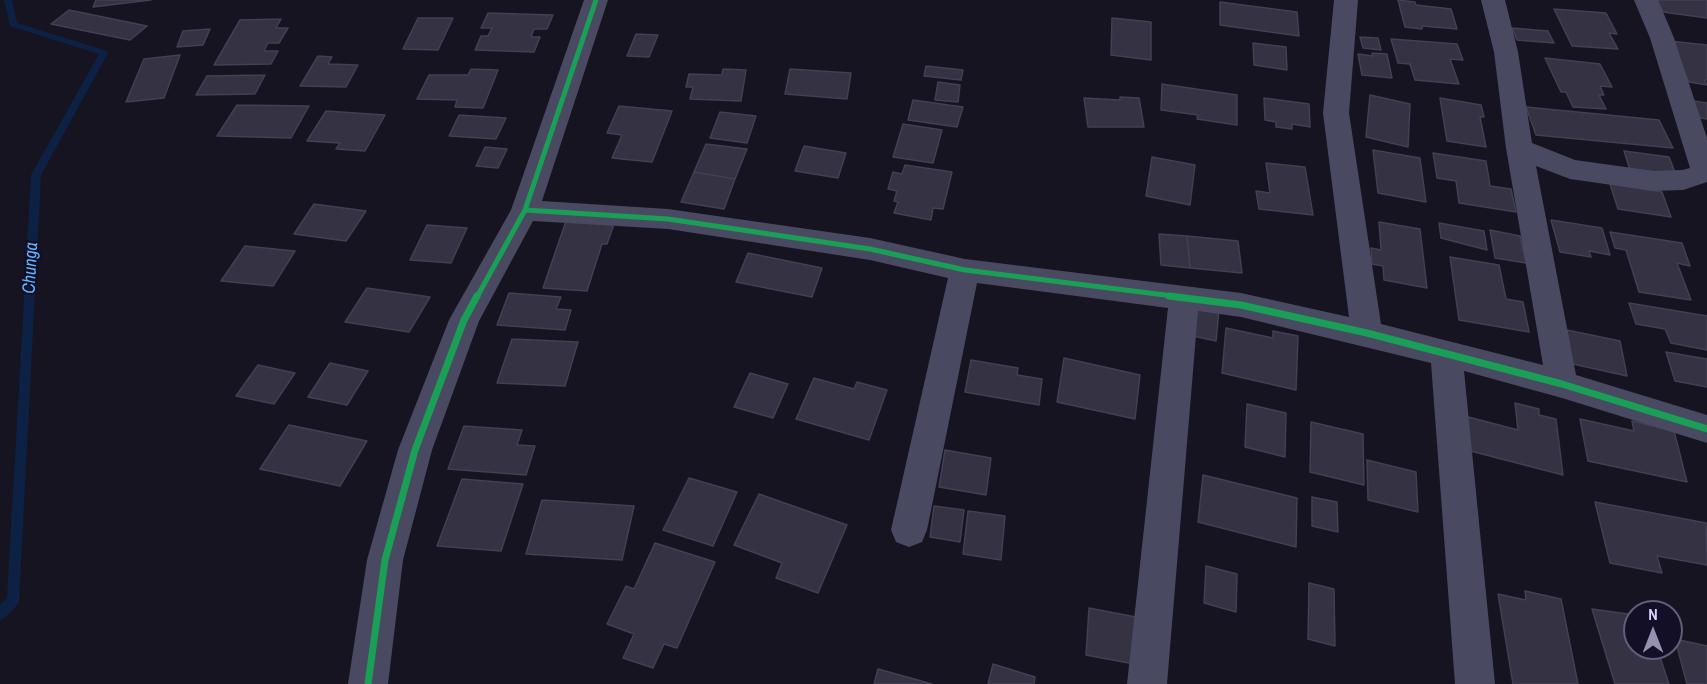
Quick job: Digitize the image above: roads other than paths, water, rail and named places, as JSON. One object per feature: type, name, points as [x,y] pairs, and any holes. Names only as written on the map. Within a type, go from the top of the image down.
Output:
[{"type":"street","points":[[368,684],[385,560],[415,450],[464,320],[525,210],[596,0]]},
{"type":"street","points":[[1346,0],[1336,113],[1367,333]]},
{"type":"street","points":[[1492,0],[1506,52],[1519,148],[1562,384]]},
{"type":"street","points":[[1519,148],[1570,169],[1615,177],[1654,181],[1683,180],[1706,173],[1662,38],[1646,0]]},
{"type":"street","points":[[525,210],[668,219],[870,249],[965,270],[1241,305],[1367,333],[1562,384],[1707,429]]},
{"type":"street","points":[[909,530],[965,270]]},
{"type":"street","points":[[1147,684],[1184,297]]},
{"type":"street","points":[[1446,355],[1475,684]]},
{"type":"waterway","name":"Chunga","points":[[0,614],[13,601],[36,175],[104,53],[13,24],[8,0]]}]
